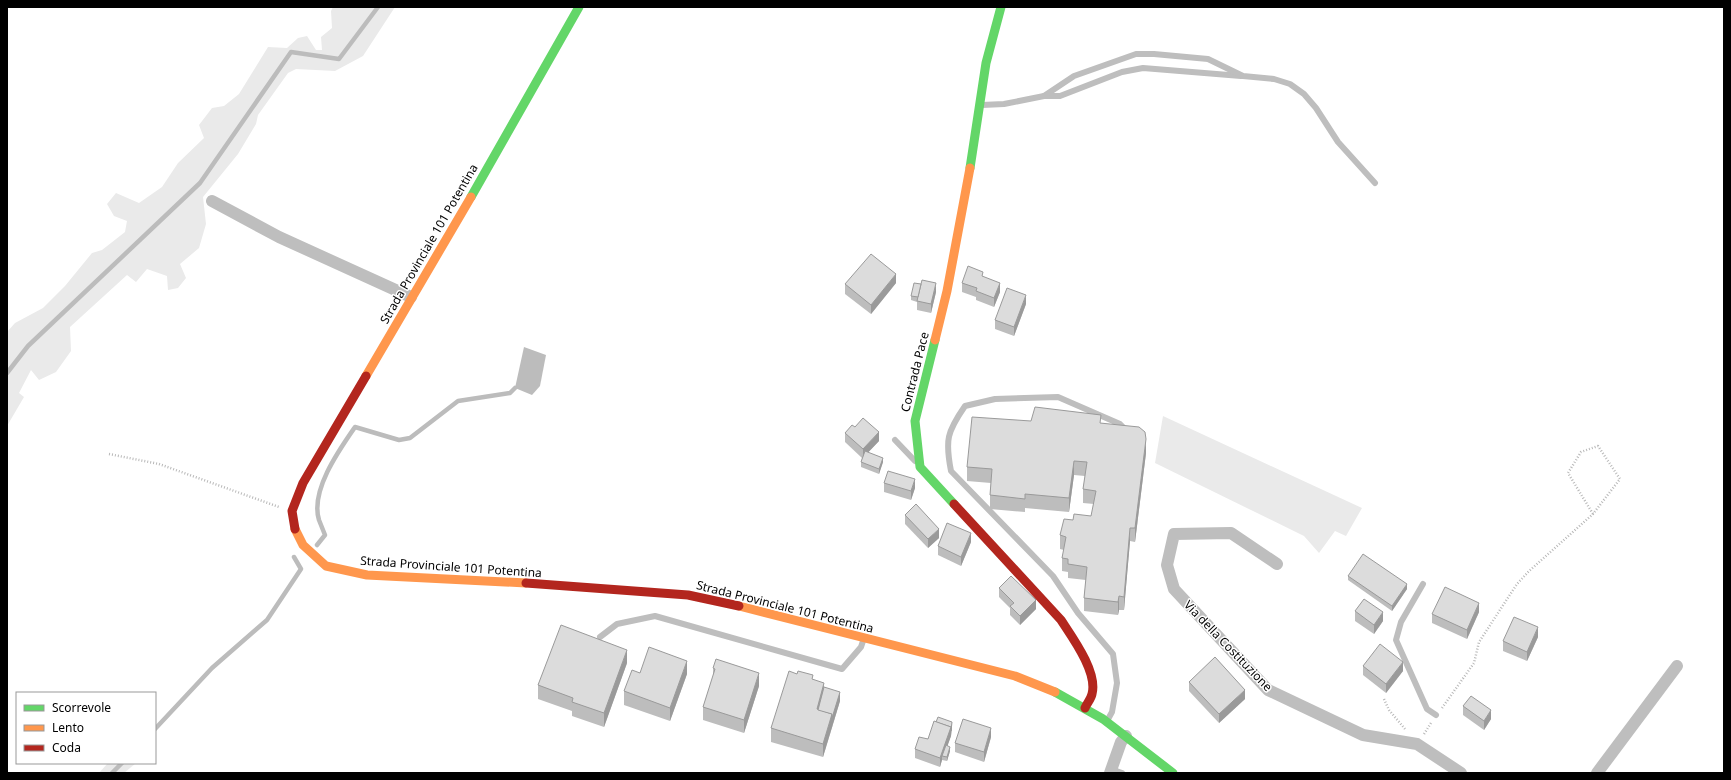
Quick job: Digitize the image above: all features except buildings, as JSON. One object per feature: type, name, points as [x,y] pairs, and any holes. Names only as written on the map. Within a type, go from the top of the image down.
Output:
[{"type":"main road","name":"Strada Provinciale 101 Potentina","points":[[578,7],[480,181],[303,483],[292,511],[295,529],[303,545],[326,566],[345,572],[367,576],[512,582],[688,595],[724,602],[1014,676],[1057,693],[1107,721],[1173,773]]},
{"type":"main road","name":"Contrada Pace","points":[[920,467],[915,421],[947,291],[986,63],[1001,7]]},
{"type":"main road","points":[[920,467],[1062,620],[1077,645],[1090,675],[1092,693],[1085,708]]},
{"type":"street","points":[[212,201],[279,237],[411,297]]},
{"type":"street","name":"Via della Costituzione","points":[[1276,564],[1231,533],[1174,534],[1167,565],[1174,589],[1268,690],[1364,735],[1417,744],[1461,773]]},
{"type":"street","points":[[1597,773],[1677,666]]},
{"type":"street","points":[[1114,772],[1121,742],[1126,736]]},
{"type":"lane","points":[[1044,96],[1074,76],[1136,54],[1154,54],[1208,59],[1243,76]]},
{"type":"lane","points":[[980,105],[1004,104],[1044,96],[1060,96],[1122,72],[1143,68],[1274,79],[1290,84],[1304,94],[1316,108],[1338,142],[1375,183]]},
{"type":"lane","points":[[1107,721],[1112,712],[1117,683],[1113,654],[1078,613],[1053,576],[951,471],[947,451],[951,427],[965,406],[995,400],[1058,397],[1120,424],[1129,433]]},
{"type":"lane","points":[[896,440],[920,467]]},
{"type":"lane","points":[[1423,584],[1401,622],[1396,640],[1427,709],[1436,715]]},
{"type":"lane","points":[[600,637],[617,624],[655,616],[842,669],[861,647],[864,638]]},
{"type":"path","points":[[1384,699],[1389,710],[1417,744],[1474,663],[1479,642],[1517,584],[1529,571],[1593,514],[1620,479],[1598,446],[1581,452],[1568,473],[1593,514]]},
{"type":"path","points":[[109,454],[159,464],[292,511]]},
{"type":"shaded area","points":[[333,7],[395,7],[363,56],[335,71],[296,69],[288,73],[258,115],[256,124],[238,154],[203,197],[206,224],[199,248],[180,264],[186,278],[178,288],[168,290],[167,276],[147,269],[136,282],[127,275],[70,327],[71,351],[56,372],[39,380],[31,370],[19,393],[24,397],[7,426],[7,332],[15,323],[43,308],[65,286],[92,253],[102,250],[125,232],[127,221],[114,216],[107,204],[116,193],[139,203],[162,187],[178,163],[204,138],[199,125],[212,108],[224,106],[239,94],[268,47],[287,48],[298,38],[307,36],[316,50],[322,50],[321,37],[332,28],[331,11]]},
{"type":"shaded area","points":[[524,347],[546,355],[540,386],[532,395],[515,388]]},
{"type":"shaded area","points":[[1163,416],[1362,508],[1346,536],[1335,531],[1319,553],[1304,536],[1155,463]]},
{"type":"shaded area","points":[[107,764],[135,764],[124,773],[99,773]]},
{"type":"waterway","points":[[7,373],[28,346],[200,183],[291,52],[339,59],[378,7]]},
{"type":"waterway","points":[[317,545],[325,535],[319,520],[317,509],[322,484],[334,459],[355,427],[399,440],[410,438],[458,401],[510,393],[515,388]]},
{"type":"waterway","points":[[156,728],[212,668],[267,620],[301,569],[294,557]]},
{"type":"waterway","points":[[112,773],[121,764]]},
{"type":"traffic: fast","points":[[471,197],[579,7]]},
{"type":"traffic: fast","points":[[970,168],[986,63],[1001,7]]},
{"type":"traffic: fast","points":[[935,340],[915,421],[920,467],[954,504]]},
{"type":"traffic: fast","points":[[1055,692],[1103,719],[1173,773]]},
{"type":"traffic: slow","points":[[935,340],[947,291],[970,168]]},
{"type":"traffic: slow","points":[[366,376],[471,197]]},
{"type":"traffic: slow","points":[[295,529],[303,545],[326,566],[367,575],[526,583]]},
{"type":"traffic: slow","points":[[739,606],[1015,676],[1055,692]]},
{"type":"traffic: jam","points":[[295,529],[292,511],[303,483],[366,376]]},
{"type":"traffic: jam","points":[[954,504],[1061,620],[1088,665],[1093,685],[1091,698],[1085,708]]},
{"type":"traffic: jam","points":[[526,583],[688,595],[739,606]]}]
